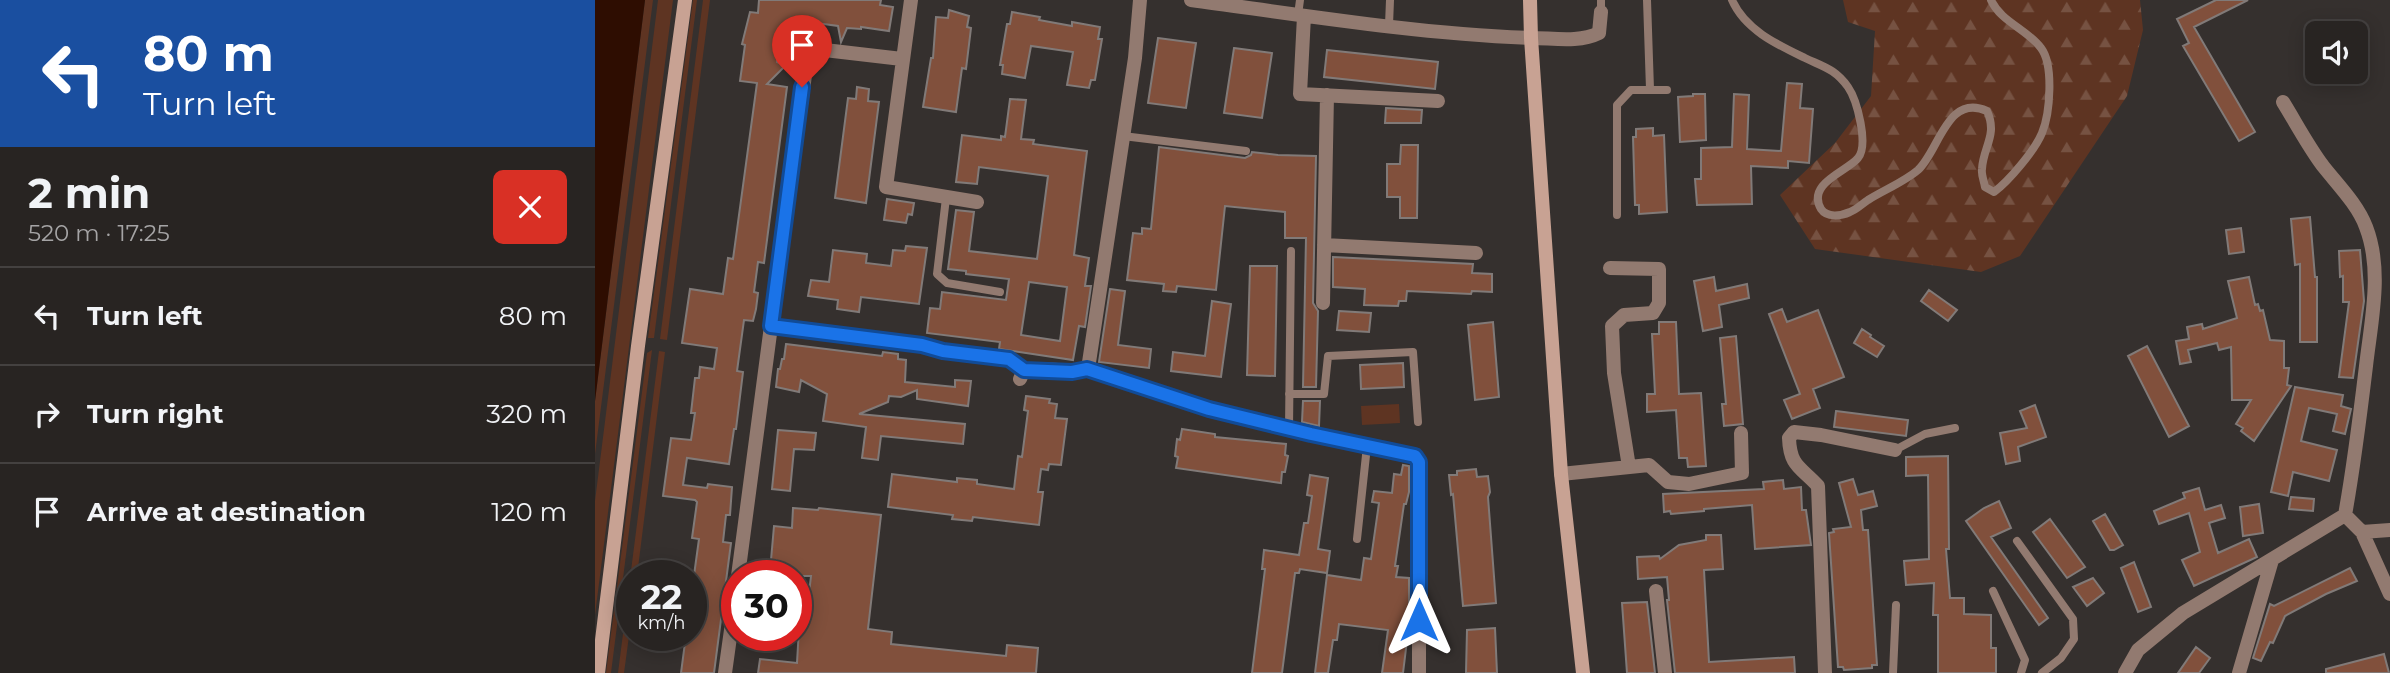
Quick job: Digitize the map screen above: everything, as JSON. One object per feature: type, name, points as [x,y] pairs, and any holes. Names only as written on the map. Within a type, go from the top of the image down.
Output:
[{"type":"street","points":[[598,673],[638,346],[685,0]]},
{"type":"street","points":[[911,0],[886,187],[977,202]]},
{"type":"street","points":[[1087,369],[1123,136],[1140,0]]},
{"type":"street","points":[[1191,0],[1301,10],[1389,25],[1531,38],[1590,37],[1599,33],[1601,6]]},
{"type":"street","points":[[1530,0],[1561,474],[1583,673]]},
{"type":"street","points":[[1301,10],[1300,94],[1438,100]]},
{"type":"street","points":[[740,560],[808,53],[816,49],[902,59]]},
{"type":"street","points":[[1323,303],[1327,95]]},
{"type":"street","points":[[2125,673],[2138,650],[2183,613],[2345,515],[2354,465],[2375,264],[2365,224],[2321,163],[2283,102]]},
{"type":"street","points":[[1324,245],[1476,253]]},
{"type":"street","points":[[1609,268],[1659,269],[1658,303],[1653,313],[1624,315],[1612,326],[1614,373],[1629,467]]},
{"type":"street","points":[[771,326],[922,345]]},
{"type":"street","points":[[1022,374],[1087,369],[1209,409],[1415,456],[1419,462],[1419,673]]},
{"type":"street","points":[[1825,673],[1818,486],[1796,466],[1790,452],[1790,438],[1794,432],[1821,435],[1895,450]]},
{"type":"street","points":[[1561,474],[1649,466],[1668,482],[1689,484],[1742,473],[1741,433]]},
{"type":"street","points":[[2345,515],[2362,532],[2390,594]]},
{"type":"street","points":[[2362,532],[2390,530]]},
{"type":"street","points":[[2239,673],[2272,560]]},
{"type":"street","points":[[1656,591],[1665,673]]},
{"type":"street","points":[[725,673],[728,651]]},
{"type":"lane","points":[[1389,25],[1390,0]]},
{"type":"lane","points":[[1647,0],[1650,89]]},
{"type":"lane","points":[[1732,0],[1736,9],[1761,35],[1808,60],[1832,69],[1850,89],[1863,129],[1863,144],[1859,158],[1827,180],[1820,194],[1819,205],[1823,212],[1831,216],[1851,212],[1917,170],[1931,153],[1949,120],[1963,111],[1978,107],[1987,111],[1992,122],[1982,169],[1985,187],[1994,192],[2007,183],[2042,133],[2049,103],[2050,79],[2043,50],[1996,12],[1991,0]]},
{"type":"lane","points":[[1617,215],[1617,105],[1631,90],[1667,90]]},
{"type":"lane","points":[[1123,136],[1246,150]]},
{"type":"lane","points":[[946,198],[937,274],[947,284],[1000,292]]},
{"type":"lane","points":[[1289,428],[1291,251]]},
{"type":"lane","points":[[922,345],[943,351],[1009,359],[1022,374]]},
{"type":"lane","points":[[1289,394],[1324,394],[1328,356],[1413,352],[1417,422]]},
{"type":"lane","points":[[1895,450],[1925,434],[1955,428]]},
{"type":"lane","points":[[1357,539],[1367,446]]},
{"type":"lane","points":[[2017,541],[2073,619],[2074,639],[2061,658],[2042,673]]},
{"type":"lane","points":[[1993,591],[2025,660],[2021,673]]},
{"type":"lane","points":[[1893,673],[1896,605]]},
{"type":"green space","points":[[645,0],[653,0],[595,454],[595,401]]},
{"type":"green space","points":[[658,0],[673,0],[595,615],[595,501]]},
{"type":"green space","points":[[693,0],[697,0],[654,338],[648,338]]},
{"type":"green space","points":[[703,0],[710,0],[667,340],[660,339]]},
{"type":"green space","points":[[1843,0],[2140,0],[2143,30],[2127,96],[2020,256],[1981,272],[1815,249],[1780,195],[1835,143],[1871,96],[1875,31],[1848,22]]},
{"type":"green space","points":[[652,350],[625,560],[620,560],[647,353]]},
{"type":"green space","points":[[659,351],[665,352],[639,560],[632,560]]},
{"type":"green space","points":[[1399,404],[1400,423],[1362,425],[1361,406]]},
{"type":"green space","points":[[616,595],[616,634],[611,673],[606,673]]},
{"type":"green space","points":[[621,651],[627,651],[624,673],[618,673]]},
{"type":"shaded area","points":[[595,0],[645,0],[595,401]]},
{"type":"building","points":[[759,0],[881,0],[880,5],[893,7],[889,31],[847,28],[841,42],[838,26],[809,22],[805,29],[788,27],[786,42],[779,43],[777,62],[785,66],[767,84],[787,87],[764,263],[758,262],[754,292],[758,293],[756,309],[753,321],[744,320],[737,371],[743,372],[729,464],[687,458],[683,485],[732,487],[730,515],[726,515],[723,542],[731,543],[729,560],[721,560],[721,619],[714,673],[681,673],[684,651],[707,651],[707,560],[696,560],[699,539],[692,538],[697,502],[663,496],[671,438],[691,440],[695,413],[691,413],[695,378],[699,378],[700,367],[714,369],[717,348],[682,343],[690,289],[723,294],[728,258],[733,259],[757,83],[740,81],[745,45],[742,44],[750,12],[758,13]]},
{"type":"building","points":[[2216,0],[2248,0],[2194,27],[2255,132],[2239,141],[2183,46],[2189,43],[2177,19]]},
{"type":"building","points":[[949,10],[969,16],[967,27],[971,28],[966,69],[962,68],[956,112],[923,107],[933,58],[936,17],[948,18]]},
{"type":"building","points":[[1012,12],[1072,26],[1072,22],[1100,27],[1098,39],[1102,39],[1095,80],[1091,80],[1089,88],[1067,85],[1073,52],[1031,46],[1025,78],[1002,74],[1003,65],[1000,65],[1007,24],[1010,24]]},
{"type":"building","points":[[1158,38],[1196,43],[1186,108],[1148,103]]},
{"type":"building","points":[[1234,48],[1272,53],[1262,118],[1224,113]]},
{"type":"building","points":[[1327,50],[1438,62],[1435,89],[1324,77]]},
{"type":"building","points":[[1787,83],[1802,84],[1800,108],[1813,109],[1809,163],[1788,161],[1788,168],[1751,166],[1752,204],[1697,205],[1695,179],[1701,179],[1701,148],[1732,147],[1734,94],[1749,95],[1747,149],[1781,151]]},
{"type":"building","points":[[857,87],[869,89],[868,101],[879,102],[866,203],[835,198],[848,98],[856,99]]},
{"type":"building","points":[[1705,94],[1706,140],[1680,142],[1678,97]]},
{"type":"building","points":[[1010,99],[1026,100],[1021,139],[1034,140],[1033,144],[1087,151],[1074,255],[1089,258],[1085,286],[1091,286],[1085,327],[1079,326],[1073,360],[999,349],[1000,342],[927,333],[930,308],[940,309],[942,292],[1006,300],[1009,279],[948,269],[956,210],[974,212],[969,251],[1037,259],[1048,176],[979,167],[977,184],[956,182],[962,135],[1001,140],[1001,136],[1005,137]],"holes":[[[1029,282],[1067,287],[1060,341],[1021,335]]]},
{"type":"building","points":[[1386,108],[1422,110],[1421,123],[1385,123]]},
{"type":"building","points":[[1653,128],[1653,136],[1664,135],[1667,212],[1639,214],[1639,205],[1635,205],[1633,137],[1636,137],[1636,129]]},
{"type":"building","points":[[1401,145],[1418,145],[1417,218],[1400,218],[1400,197],[1387,197],[1387,164],[1400,164]]},
{"type":"building","points":[[1159,147],[1245,158],[1252,152],[1316,156],[1313,303],[1318,311],[1316,387],[1303,387],[1306,238],[1285,238],[1285,212],[1225,206],[1216,290],[1177,286],[1176,292],[1163,291],[1164,284],[1127,280],[1133,233],[1142,234],[1142,228],[1151,229]]},
{"type":"building","points":[[887,199],[914,203],[912,215],[908,214],[906,223],[884,220]]},
{"type":"building","points":[[2310,217],[2317,277],[2317,342],[2300,342],[2300,264],[2295,265],[2291,219]]},
{"type":"building","points":[[2241,228],[2244,252],[2229,254],[2226,230]]},
{"type":"building","points":[[906,246],[927,248],[919,304],[861,297],[859,312],[837,309],[838,300],[808,296],[811,280],[829,282],[833,250],[867,254],[866,263],[891,266],[893,250],[905,251]]},
{"type":"building","points":[[2360,250],[2364,301],[2353,378],[2339,377],[2349,302],[2343,302],[2339,251]]},
{"type":"building","points":[[1333,257],[1473,264],[1472,273],[1492,274],[1492,292],[1472,291],[1471,294],[1407,291],[1406,301],[1399,301],[1398,306],[1364,305],[1365,289],[1333,287]]},
{"type":"building","points":[[1250,266],[1277,266],[1275,376],[1247,375]]},
{"type":"building","points":[[1714,277],[1716,291],[1747,284],[1749,298],[1719,305],[1722,327],[1703,331],[1694,281]]},
{"type":"building","points":[[2249,277],[2255,305],[2258,304],[2260,311],[2263,310],[2270,340],[2284,341],[2284,368],[2289,368],[2287,385],[2291,386],[2254,441],[2236,424],[2251,400],[2232,400],[2231,347],[2219,350],[2217,343],[2188,350],[2191,362],[2180,364],[2176,341],[2189,339],[2187,327],[2202,324],[2203,329],[2237,318],[2228,281]]},
{"type":"building","points":[[1110,289],[1125,291],[1118,345],[1151,349],[1149,368],[1099,362]]},
{"type":"building","points":[[1929,290],[1957,310],[1948,321],[1921,301]]},
{"type":"building","points":[[1212,301],[1231,304],[1221,377],[1171,371],[1173,352],[1205,356]]},
{"type":"building","points":[[1782,309],[1787,322],[1818,310],[1844,377],[1813,389],[1820,408],[1792,419],[1784,400],[1800,394],[1769,314]]},
{"type":"building","points":[[1339,311],[1371,313],[1369,332],[1337,330]]},
{"type":"building","points":[[1493,322],[1499,397],[1475,400],[1468,325]]},
{"type":"building","points":[[1659,322],[1676,322],[1679,394],[1701,393],[1706,466],[1688,467],[1687,458],[1679,458],[1676,410],[1647,412],[1647,394],[1655,394],[1652,334],[1659,334]]},
{"type":"building","points":[[1862,329],[1884,346],[1877,357],[1854,343]]},
{"type":"building","points":[[1736,336],[1743,424],[1724,426],[1722,404],[1726,404],[1720,338]]},
{"type":"building","points":[[786,344],[882,356],[883,352],[898,354],[898,359],[906,360],[905,382],[955,387],[955,380],[971,381],[968,406],[917,399],[917,390],[901,397],[889,396],[888,402],[859,414],[965,424],[963,444],[881,436],[878,460],[862,458],[866,427],[823,421],[827,394],[801,380],[799,392],[776,387],[778,369],[784,359]]},
{"type":"building","points":[[2147,346],[2189,426],[2169,437],[2128,356]]},
{"type":"building","points":[[1403,363],[1404,387],[1361,389],[1360,365]]},
{"type":"building","points":[[2295,387],[2343,395],[2341,406],[2351,409],[2345,434],[2333,431],[2337,414],[2309,408],[2301,441],[2337,450],[2329,481],[2293,472],[2288,496],[2271,492]]},
{"type":"building","points":[[1026,396],[1050,399],[1049,403],[1057,404],[1055,418],[1067,419],[1061,465],[1049,464],[1048,470],[1041,469],[1038,492],[1043,492],[1039,525],[973,517],[972,521],[952,519],[953,515],[888,507],[892,474],[957,482],[957,478],[977,480],[977,484],[1014,489],[1018,456],[1022,457],[1028,411],[1024,410]]},
{"type":"building","points":[[1303,401],[1320,401],[1319,426],[1302,422]]},
{"type":"building","points":[[2035,405],[2046,437],[2018,447],[2020,461],[2006,464],[2000,433],[2027,428],[2020,411]]},
{"type":"building","points":[[1836,411],[1908,420],[1906,436],[1834,427]]},
{"type":"building","points":[[1182,429],[1215,434],[1215,437],[1286,444],[1285,455],[1288,456],[1281,483],[1176,468],[1177,439],[1180,440]]},
{"type":"building","points":[[778,430],[816,433],[814,450],[794,449],[790,491],[772,489]]},
{"type":"building","points":[[1948,456],[1949,549],[1946,549],[1950,598],[1964,598],[1964,614],[1991,615],[1991,648],[1996,648],[1996,673],[1938,673],[1938,615],[1933,615],[1934,583],[1906,585],[1904,561],[1929,559],[1928,475],[1906,476],[1906,457]]},
{"type":"building","points":[[1403,465],[1409,466],[1409,492],[1404,504],[1395,566],[1398,566],[1396,577],[1409,578],[1409,624],[1403,673],[1382,673],[1388,630],[1339,624],[1337,640],[1333,640],[1328,673],[1315,673],[1327,575],[1361,580],[1364,558],[1371,559],[1379,503],[1372,502],[1374,491],[1392,493],[1394,474],[1401,475]]},
{"type":"building","points":[[1476,469],[1477,477],[1488,476],[1496,603],[1463,606],[1449,475],[1457,475],[1457,471]]},
{"type":"building","points":[[1310,475],[1328,478],[1318,549],[1330,551],[1327,573],[1300,569],[1299,573],[1295,573],[1282,673],[1252,673],[1265,569],[1262,569],[1264,550],[1299,555],[1312,496],[1307,495]]},
{"type":"building","points":[[1853,479],[1858,495],[1873,491],[1877,506],[1861,510],[1863,530],[1868,530],[1877,665],[1872,665],[1872,668],[1844,670],[1843,667],[1838,667],[1829,533],[1834,532],[1833,529],[1851,527],[1839,483]]},
{"type":"building","points":[[1783,480],[1784,489],[1801,487],[1802,510],[1806,510],[1811,545],[1755,549],[1752,505],[1671,514],[1670,511],[1664,512],[1663,494],[1764,489],[1763,482]]},
{"type":"building","points":[[2199,488],[2205,510],[2221,505],[2225,518],[2209,523],[2218,553],[2249,539],[2257,557],[2194,586],[2182,560],[2200,552],[2189,513],[2159,524],[2154,511],[2185,498],[2183,493]]},
{"type":"building","points":[[2291,497],[2314,499],[2313,511],[2289,509]]},
{"type":"building","points":[[1999,501],[2011,528],[1991,537],[2048,618],[2039,625],[1966,521]]},
{"type":"building","points":[[2259,504],[2263,533],[2243,536],[2240,507]]},
{"type":"building","points":[[793,508],[881,515],[868,629],[892,632],[891,644],[1006,656],[1007,645],[1038,648],[1036,673],[758,673],[760,659],[797,663],[798,651],[812,651],[812,560],[771,560],[774,526],[792,528]]},
{"type":"building","points":[[2105,514],[2123,545],[2114,550],[2110,550],[2093,521]]},
{"type":"building","points":[[2050,519],[2085,567],[2067,578],[2033,532]]},
{"type":"building","points":[[1706,535],[1721,535],[1723,569],[1704,570],[1709,662],[1794,657],[1795,673],[1675,673],[1667,577],[1638,579],[1637,557],[1659,556],[1660,559],[1679,545],[1706,540]]},
{"type":"building","points":[[2134,562],[2151,607],[2138,612],[2121,568]]},
{"type":"building","points":[[2350,568],[2357,581],[2285,616],[2273,643],[2270,642],[2261,661],[2253,658],[2270,604],[2274,606]]},
{"type":"building","points":[[2093,578],[2104,593],[2087,606],[2073,587]]},
{"type":"building","points":[[1647,602],[1655,673],[1627,673],[1622,603]]},
{"type":"building","points":[[1495,628],[1497,673],[1466,673],[1467,630]]},
{"type":"building","points":[[2196,647],[2210,658],[2199,673],[2178,673]]},
{"type":"building","points":[[2384,654],[2389,673],[2326,673],[2326,669]]},
{"type":"route","points":[[802,87],[771,326],[1009,359],[1024,370],[1072,372],[1087,369],[1209,409],[1415,456],[1419,462],[1419,620]]}]
